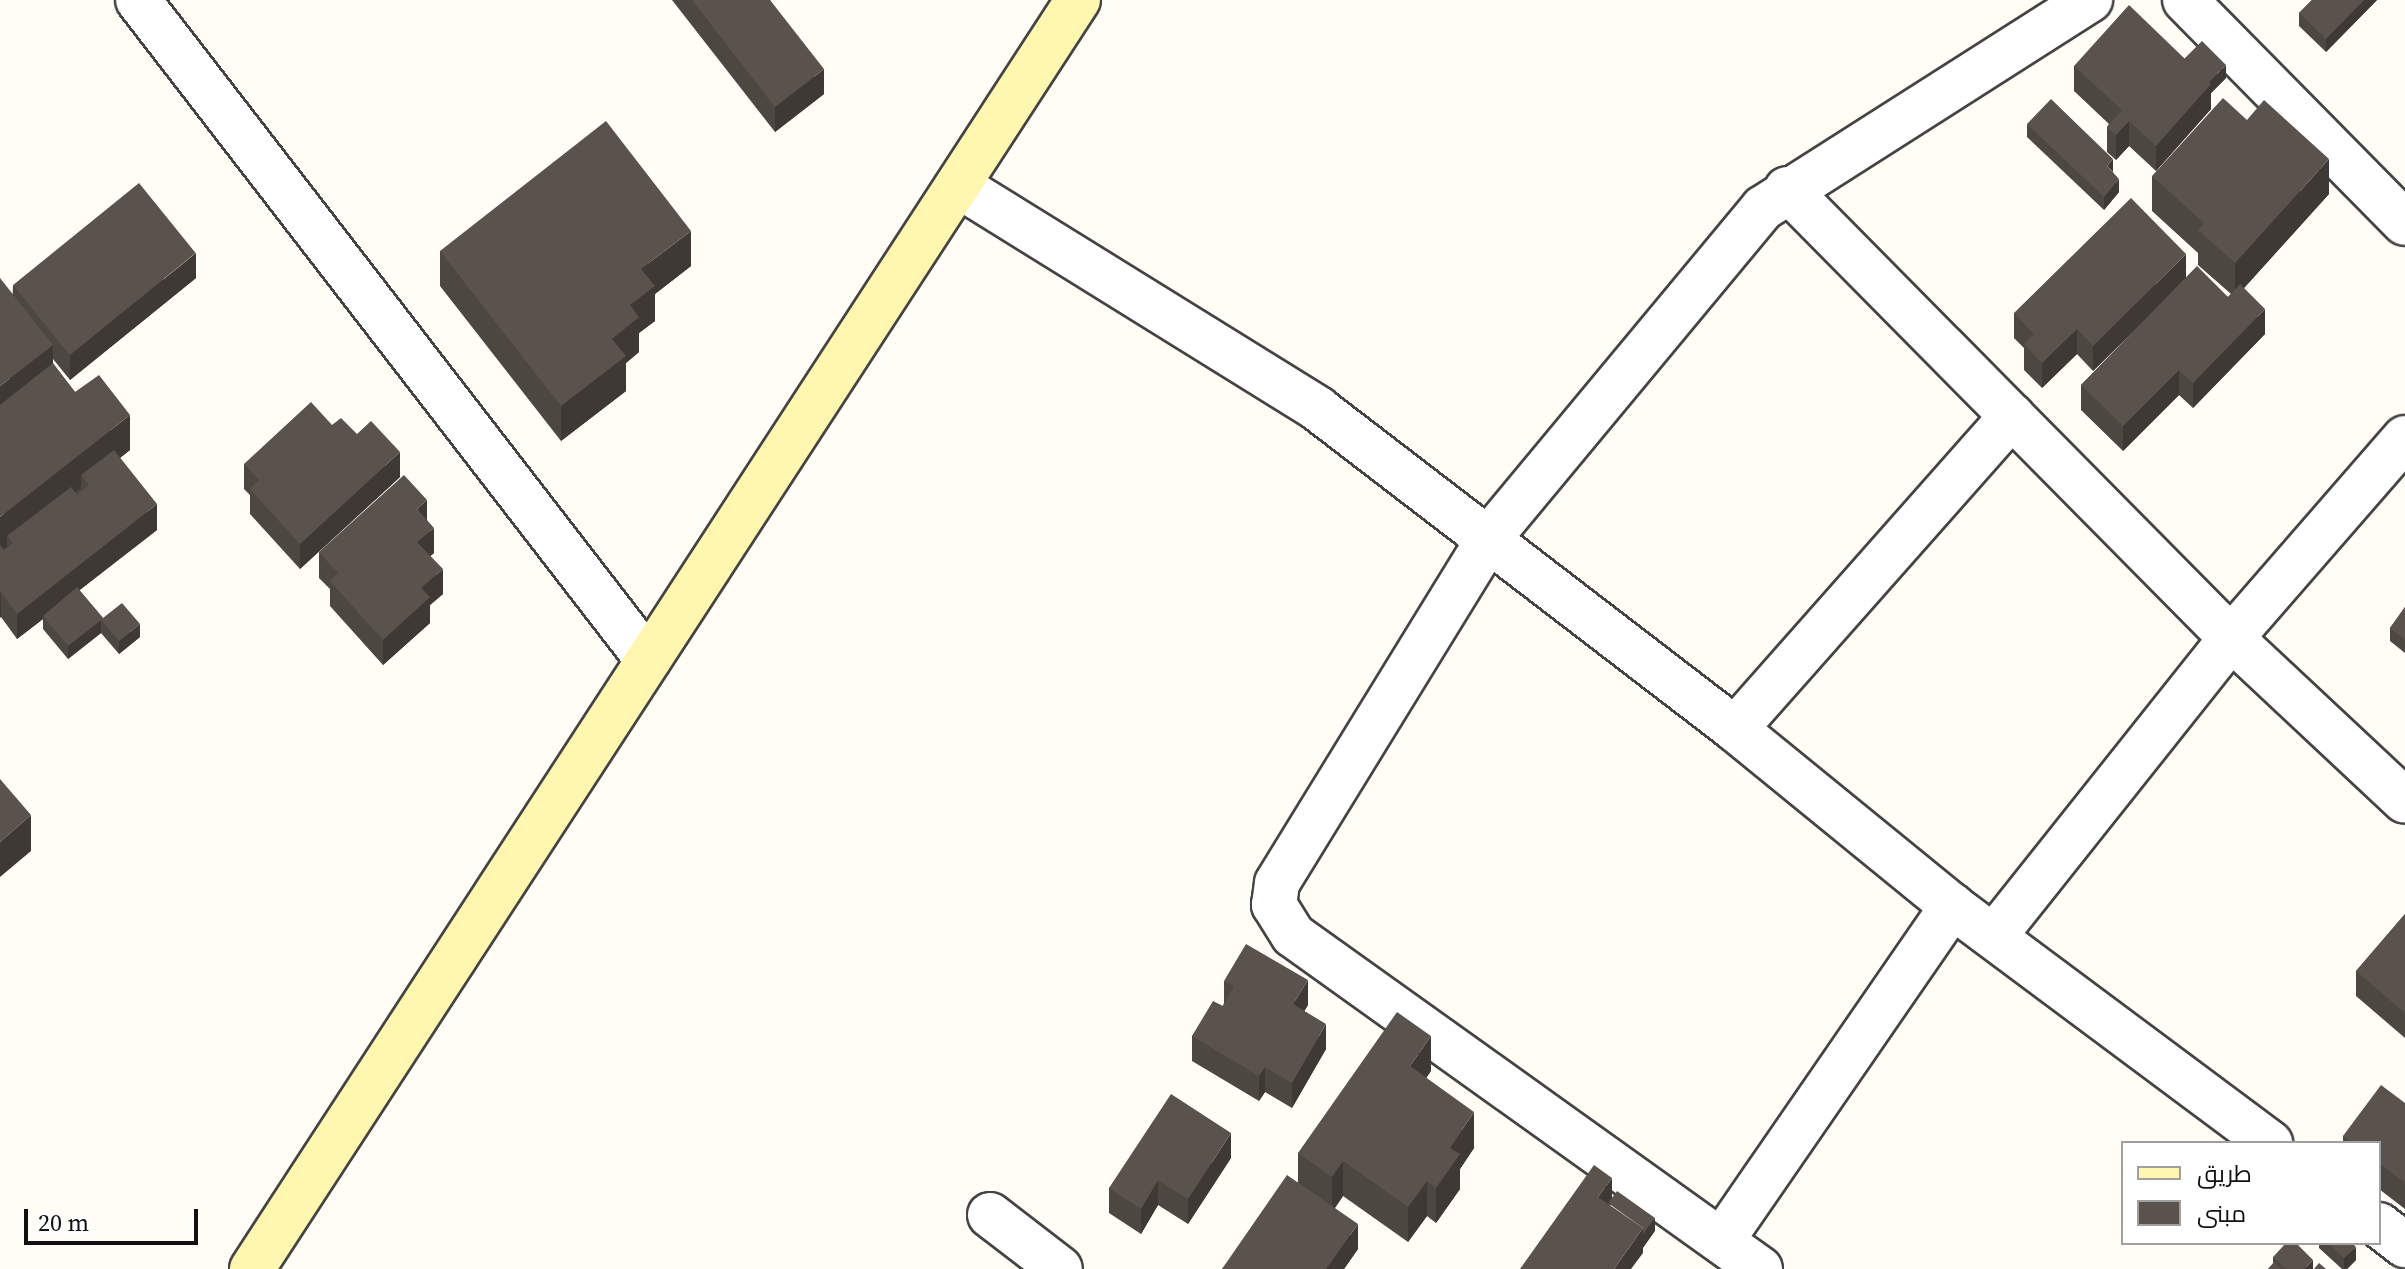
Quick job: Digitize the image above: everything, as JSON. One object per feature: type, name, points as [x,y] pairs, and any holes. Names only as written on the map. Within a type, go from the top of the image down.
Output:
[{"type":"street","points":[[138,0],[648,660]]},
{"type":"street","points":[[252,1269],[1078,0]]},
{"type":"street","points":[[1760,1269],[1293,935],[1274,905],[1277,883],[1489,538],[1763,208],[1787,189],[1911,118],[2090,0]]},
{"type":"street","points":[[2185,0],[2405,223]]},
{"type":"street","points":[[959,186],[1318,409],[1735,729],[1952,906],[1995,935],[2267,1141]]},
{"type":"street","points":[[1787,189],[2231,638],[2405,801]]},
{"type":"street","points":[[1735,729],[2012,416]]},
{"type":"street","points":[[1995,935],[2231,638],[2405,438]]},
{"type":"street","points":[[1722,1240],[1952,906]]},
{"type":"street","points":[[990,1215],[1060,1269]]},
{"type":"street","points":[[2381,1227],[2405,1245]]},
{"type":"building","points":[[692,0],[770,0],[824,69],[775,107]]},
{"type":"building","points":[[2312,0],[2364,0],[2326,39],[2299,13]]},
{"type":"building","points":[[2129,5],[2211,84],[2156,146],[2129,121],[2116,135],[2107,127],[2122,110],[2074,66]]},
{"type":"building","points":[[2202,41],[2226,65],[2208,83],[2184,59]]},
{"type":"building","points":[[2223,98],[2247,120],[2264,100],[2329,159],[2235,263],[2198,230],[2204,223],[2152,176]]},
{"type":"building","points":[[2051,99],[2113,159],[2107,166],[2119,179],[2104,197],[2027,124]]},
{"type":"building","points":[[606,121],[691,231],[641,269],[655,286],[630,305],[639,317],[612,339],[626,356],[561,406],[440,251]]},
{"type":"building","points":[[139,183],[196,253],[70,355],[13,285]]},
{"type":"building","points":[[2131,198],[2186,254],[2093,346],[2077,329],[2042,363],[2024,344],[2034,334],[2014,313]]},
{"type":"building","points":[[2197,266],[2228,297],[2240,284],[2265,309],[2193,383],[2179,370],[2123,426],[2081,385]]},
{"type":"building","points":[[0,278],[53,345],[0,386]]},
{"type":"building","points":[[53,363],[75,392],[99,375],[130,415],[0,517],[0,405]]},
{"type":"building","points":[[311,402],[332,425],[341,418],[357,434],[371,421],[400,452],[300,544],[250,489],[259,480],[244,464]]},
{"type":"building","points":[[114,450],[157,504],[17,614],[0,593],[0,545],[4,550],[13,543],[7,536],[71,487],[77,495],[89,485],[81,475]]},
{"type":"building","points":[[404,475],[427,500],[417,509],[434,528],[417,542],[443,569],[421,588],[430,597],[383,640],[330,581],[338,573],[319,552]]},
{"type":"building","points":[[77,587],[103,618],[122,603],[140,624],[119,641],[101,620],[68,646],[43,616]]},
{"type":"building","points":[[2405,607],[2405,640],[2390,628]]},
{"type":"building","points":[[0,779],[31,815],[0,842]]},
{"type":"building","points":[[2405,914],[2405,1013],[2356,971]]},
{"type":"building","points":[[1246,944],[1308,980],[1293,1004],[1326,1024],[1292,1083],[1265,1067],[1259,1076],[1192,1036],[1213,1001],[1223,1006],[1234,986],[1224,981]]},
{"type":"building","points":[[1397,1012],[1431,1036],[1410,1066],[1474,1112],[1450,1148],[1460,1154],[1436,1188],[1427,1181],[1408,1207],[1343,1161],[1332,1177],[1298,1153]]},
{"type":"building","points":[[2381,1085],[2405,1103],[2405,1183],[2381,1165],[2381,1141],[2349,1141],[2343,1136]]},
{"type":"building","points":[[1171,1094],[1231,1133],[1188,1199],[1158,1180],[1141,1209],[1109,1188]]},
{"type":"building","points":[[1594,1165],[1612,1178],[1598,1197],[1643,1228],[1614,1269],[1520,1269]]},
{"type":"building","points":[[1287,1175],[1358,1224],[1326,1269],[1222,1269]]},
{"type":"building","points":[[1617,1191],[1655,1218],[1643,1234],[1643,1228],[1608,1203]]},
{"type":"building","points":[[2284,1245],[2298,1245],[2313,1260],[2304,1269],[2286,1269],[2273,1257]]},
{"type":"building","points":[[2330,1245],[2354,1245],[2356,1247],[2344,1258]]},
{"type":"building","points":[[2274,1262],[2281,1269],[2268,1269]]}]
